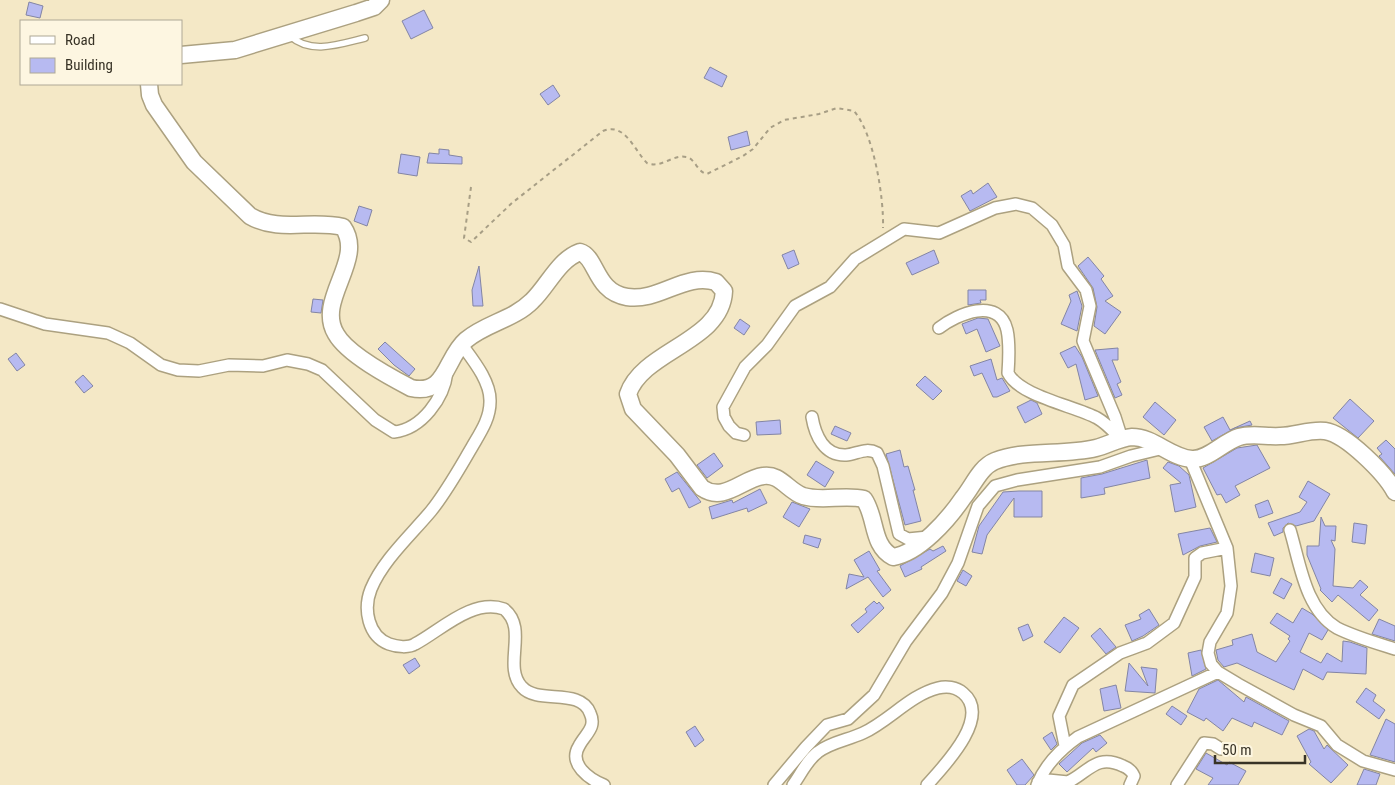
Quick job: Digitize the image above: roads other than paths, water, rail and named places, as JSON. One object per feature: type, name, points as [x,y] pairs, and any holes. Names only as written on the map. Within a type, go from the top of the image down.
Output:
[{"type":"street","points":[[182,55],[235,50],[374,7],[381,0]]},
{"type":"street","points":[[149,85],[150,96],[154,105],[194,162],[250,216],[271,225],[313,224],[343,227],[348,235],[349,243],[346,260],[331,308],[335,333],[342,342],[395,380],[411,388],[420,390],[430,387],[441,381],[447,372]]},
{"type":"street","points":[[744,435],[736,433],[729,426],[724,417],[723,407],[745,367],[767,345],[795,306],[830,287],[855,259],[904,230],[939,233],[968,218],[1005,204],[1025,206],[1042,216],[1059,236],[1068,266],[1089,297],[1090,306],[1083,342],[1122,439]]},
{"type":"street","points":[[0,309],[45,324],[108,333],[130,343],[161,365],[178,370],[199,372],[229,365],[263,366],[287,360],[308,364],[322,370],[375,420],[394,432],[407,429],[430,410],[443,391],[448,363],[462,345],[479,332],[520,312],[540,293],[568,258],[580,252],[590,259],[593,269],[607,288],[617,294],[628,297],[655,294],[700,279],[716,282],[724,291],[724,300],[718,314],[693,336],[650,366],[636,379],[628,394],[634,409],[659,435],[702,488],[708,492],[727,492],[760,476],[770,475],[801,495],[812,498],[843,496],[864,499],[870,507],[880,545],[885,553],[893,557],[902,556],[919,546],[930,536],[963,500],[984,469],[993,462],[1042,454],[1071,454],[1122,439],[1138,439],[1190,459],[1198,458],[1241,436],[1290,436],[1312,431],[1324,431],[1333,433],[1356,450],[1395,492]]},
{"type":"street","points":[[940,328],[969,312],[986,310],[998,315],[1006,329],[1008,373],[1011,379],[1031,391],[1098,418],[1122,439]]},
{"type":"street","points":[[462,345],[488,388],[490,398],[488,416],[450,484],[376,580],[367,600],[369,622],[380,639],[390,645],[408,646],[415,645],[443,624],[460,616],[489,607],[504,609],[514,622],[516,644],[515,668],[518,683],[522,688],[533,694],[582,703],[588,708],[593,724],[576,751],[576,762],[580,770],[604,785]]},
{"type":"street","points":[[812,417],[820,442],[825,448],[846,455],[868,450],[877,453],[883,466],[899,534],[908,539],[930,536]]},
{"type":"street","points":[[774,785],[826,725],[848,719],[874,695],[906,641],[942,593],[958,563],[978,506],[995,486],[1017,480],[1100,467],[1131,456],[1164,448]]},
{"type":"street","points":[[1190,459],[1226,548],[1232,586],[1227,613],[1210,642],[1208,653],[1211,664],[1218,672],[1294,715],[1321,726],[1337,745],[1363,761],[1395,770]]},
{"type":"street","points":[[1290,530],[1312,600],[1321,615],[1337,627],[1395,649]]},
{"type":"street","points":[[1065,746],[1059,716],[1073,685],[1112,657],[1131,648],[1148,644],[1174,623],[1195,578],[1195,558],[1202,553],[1226,548]]},
{"type":"street","points":[[1038,784],[1048,765],[1065,746],[1092,728],[1218,672]]},
{"type":"street","points":[[793,785],[812,756],[825,747],[864,733],[933,689],[951,687],[969,698],[973,714],[970,725],[957,748],[927,785]]},
{"type":"street","points":[[1177,785],[1204,743],[1213,744],[1221,749]]},
{"type":"street","points":[[1038,784],[1048,780],[1068,782],[1086,768],[1109,762],[1126,767],[1133,773],[1134,776],[1130,785]]},
{"type":"lane","points":[[288,34],[298,43],[306,46],[332,45],[365,38]]}]
